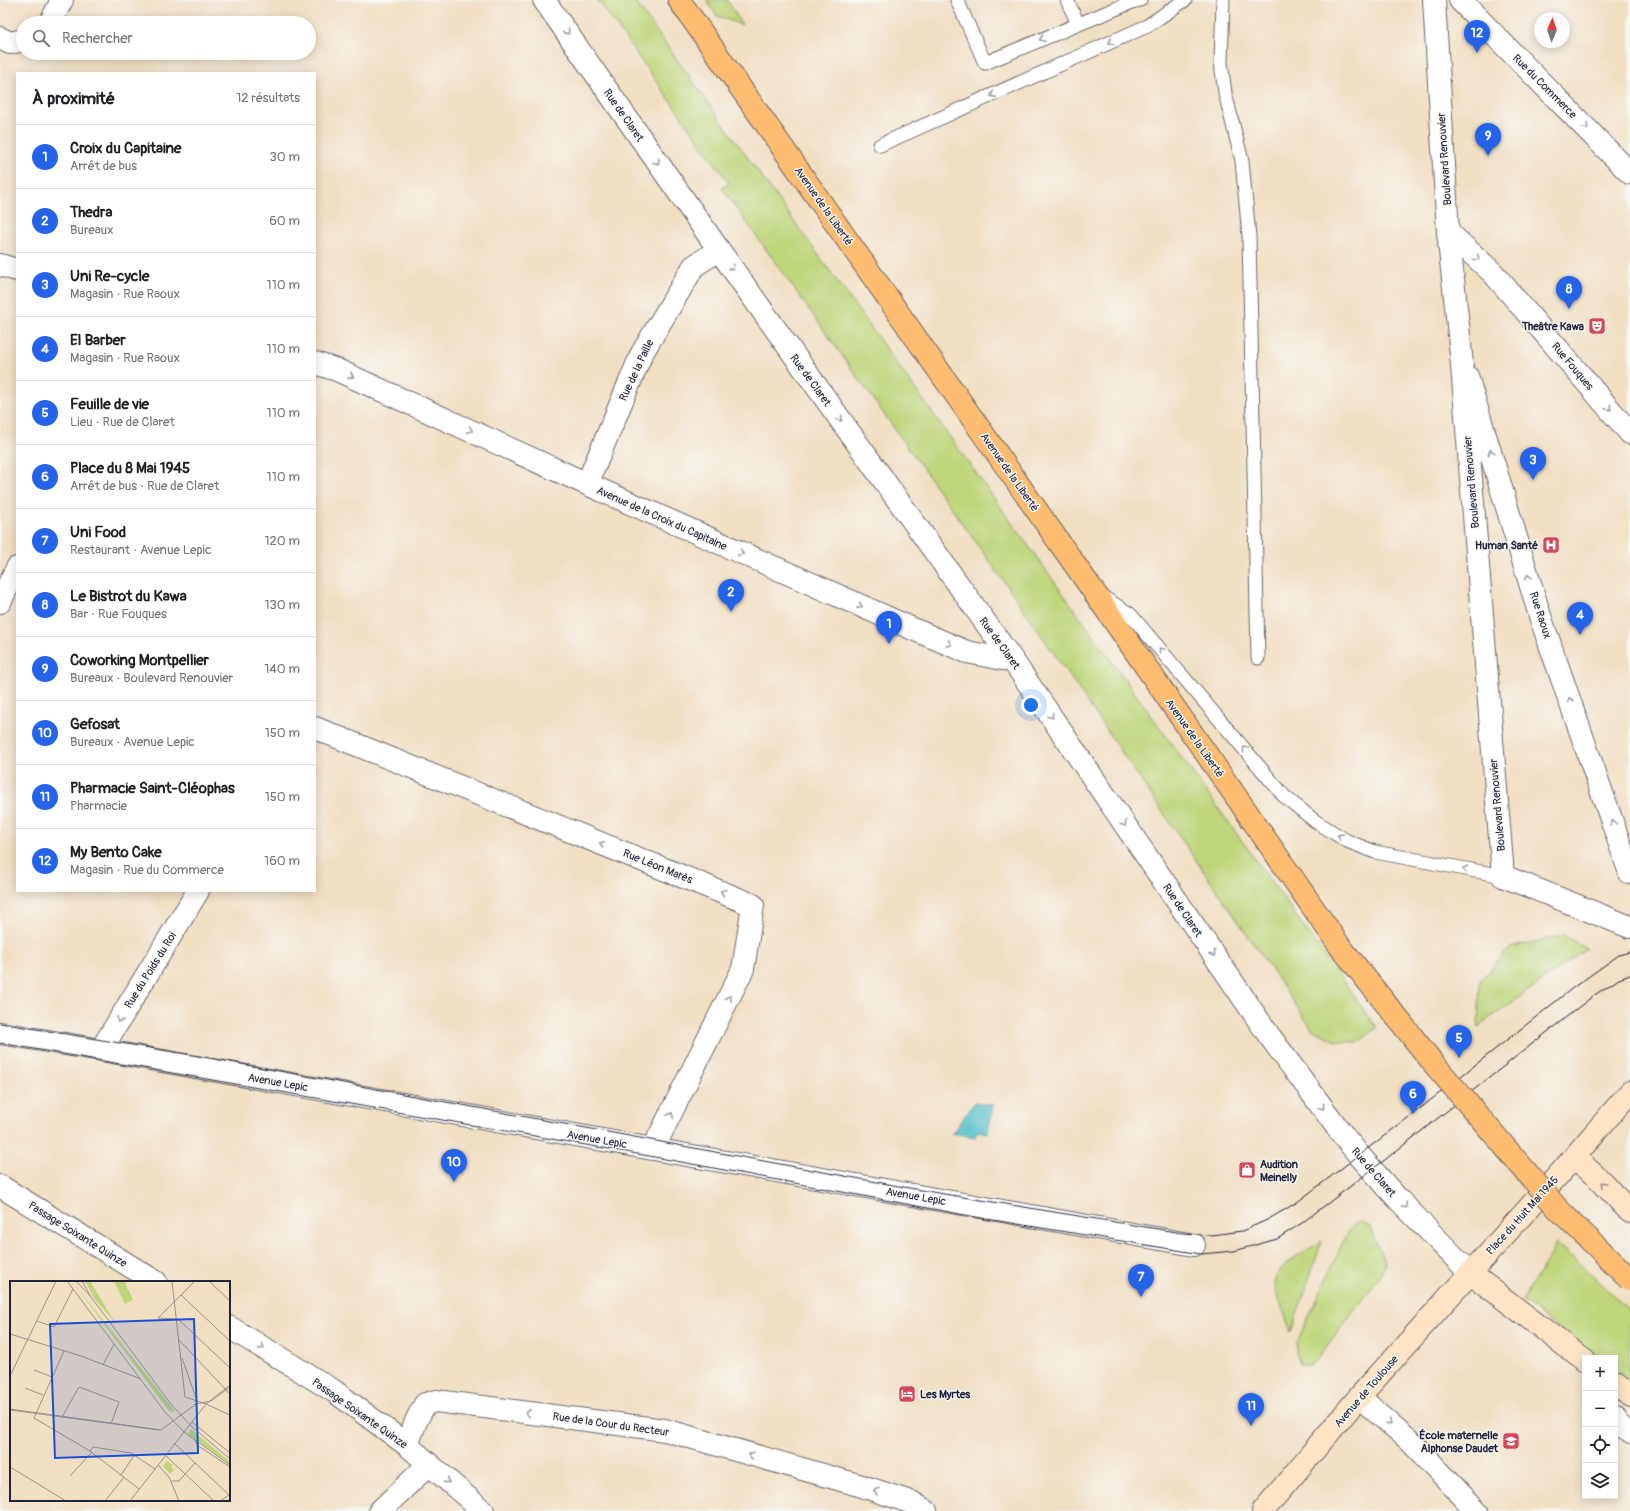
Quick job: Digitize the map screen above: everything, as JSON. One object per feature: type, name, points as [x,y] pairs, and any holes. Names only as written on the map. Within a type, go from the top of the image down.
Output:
[{"type":"main road","name":"Avenue de la Liberté","points":[[679,0],[1094,592],[1339,945],[1434,1064],[1558,1209],[1630,1279]]},
{"type":"main road","name":"Place du Huit Mai 1945","points":[[1470,1273],[1630,1092]]},
{"type":"main road","points":[[1574,1157],[1601,1181],[1630,1212]]},
{"type":"main road","points":[[1470,1273],[1582,1359]]},
{"type":"main road","name":"Avenue de Toulouse","points":[[1263,1511],[1359,1397],[1470,1273]]},
{"type":"main road","points":[[1618,1386],[1630,1396]]},
{"type":"street","points":[[54,16],[62,0]]},
{"type":"street","name":"Rue de Claret","points":[[544,0],[718,250],[1014,661],[1268,1034],[1342,1134],[1397,1198],[1470,1273]]},
{"type":"street","name":"Boulevard Renouvier","points":[[1434,0],[1448,232],[1461,354],[1503,876]]},
{"type":"street","name":"Rue du Commerce","points":[[1460,0],[1630,173]]},
{"type":"street","points":[[0,38],[10,43],[16,42]]},
{"type":"street","name":"Rue Fouques","points":[[1448,232],[1493,273],[1630,433]]},
{"type":"street","name":"Rue de la Paille","points":[[587,484],[642,353],[694,266],[718,250]]},
{"type":"street","points":[[0,265],[16,270]]},
{"type":"street","name":"Rue Raoux","points":[[1461,354],[1540,616],[1630,873]]},
{"type":"street","name":"Avenue de la Croix du Capitaine","points":[[316,363],[337,370],[587,484],[967,652],[1014,661]]},
{"type":"street","points":[[1,598],[16,570]]},
{"type":"street","name":"Rue Léon Marès","points":[[316,728],[753,904],[743,969],[653,1149]]},
{"type":"street","points":[[1503,876],[1630,925]]},
{"type":"street","name":"Rue du Poids du Roi","points":[[102,1050],[197,892]]},
{"type":"street","name":"Avenue Lepic","points":[[0,1033],[1194,1245]]},
{"type":"street","name":"Passage Soixante Quinze","points":[[0,1186],[154,1281]]},
{"type":"street","name":"Passage Soixante Quinze","points":[[230,1328],[334,1391],[407,1445],[483,1511]]},
{"type":"street","points":[[1359,1397],[1409,1440],[1477,1511]]},
{"type":"street","name":"Rue de la Cour du Recteur","points":[[407,1445],[417,1419],[425,1404],[436,1401],[665,1430],[862,1486],[915,1508]]},
{"type":"street","points":[[1618,1423],[1630,1432]]},
{"type":"street","points":[[380,1511],[428,1464]]},
{"type":"lane","points":[[957,0],[985,63],[1136,1]]},
{"type":"lane","points":[[1067,0],[1078,24]]},
{"type":"lane","points":[[880,145],[1147,26],[1185,0]]},
{"type":"lane","points":[[1223,0],[1221,63],[1225,93],[1242,161],[1249,236],[1258,658]]},
{"type":"lane","points":[[1094,592],[1130,614],[1284,796],[1315,821],[1348,840],[1375,852],[1503,876]]},
{"type":"green space","points":[[598,0],[634,0],[1377,1028],[1359,1042],[1336,1041],[1312,1029],[1015,597],[722,188],[729,183]]},
{"type":"green space","points":[[706,0],[727,0],[742,25],[717,16]]},
{"type":"green space","points":[[1564,935],[1586,949],[1478,1027],[1480,980],[1510,948]]},
{"type":"green space","points":[[1362,1222],[1370,1227],[1385,1264],[1381,1274],[1318,1359],[1311,1365],[1300,1364],[1296,1353],[1297,1342],[1348,1231],[1354,1224]]},
{"type":"green space","points":[[1322,1241],[1291,1332],[1274,1285],[1276,1278],[1285,1265],[1292,1259]]},
{"type":"green space","points":[[1557,1243],[1630,1311],[1630,1387],[1618,1377],[1618,1355],[1590,1355],[1523,1300]]},
{"type":"water","points":[[975,1102],[993,1105],[988,1133],[977,1131],[975,1137],[952,1133]]},
{"type":"tram line","points":[[0,1023],[198,1056],[920,1190],[1182,1233],[1212,1235],[1242,1231],[1267,1220],[1296,1203],[1413,1114],[1574,987],[1619,955],[1630,952]]},
{"type":"tram line","points":[[0,1043],[649,1156],[987,1219],[1201,1254],[1234,1251],[1277,1239],[1302,1223],[1386,1159],[1593,996],[1619,979],[1630,975]]},
{"type":"place","name":"My Bento Cake","points":[[1477,53]]},
{"type":"place","name":"Coworking Montpellier","points":[[1488,156]]},
{"type":"place","name":"Le Bistrot du Kawa","points":[[1569,309]]},
{"type":"place","name":"Theâtre Kawa","points":[[1597,326]]},
{"type":"place","name":"Uni Re-cycle","points":[[1533,480]]},
{"type":"place","name":"Human Santé","points":[[1551,545]]},
{"type":"place","name":"Thedra","points":[[731,612]]},
{"type":"place","name":"El Barber","points":[[1580,635]]},
{"type":"place","name":"Croix du Capitaine","points":[[889,644]]},
{"type":"place","name":"Feuille de vie","points":[[1459,1058]]},
{"type":"place","name":"Place du 8 Mai 1945","points":[[1413,1114]]},
{"type":"place","name":"Audition Meinelly","points":[[1247,1170]]},
{"type":"place","name":"Gefosat","points":[[454,1182]]},
{"type":"place","name":"Uni Food","points":[[1141,1297]]},
{"type":"place","name":"Les Myrtes","points":[[907,1394]]},
{"type":"place","name":"Pharmacie Saint-Cléophas","points":[[1251,1426]]},
{"type":"place","name":"École maternelle Alphonse Daudet","points":[[1511,1441]]}]
